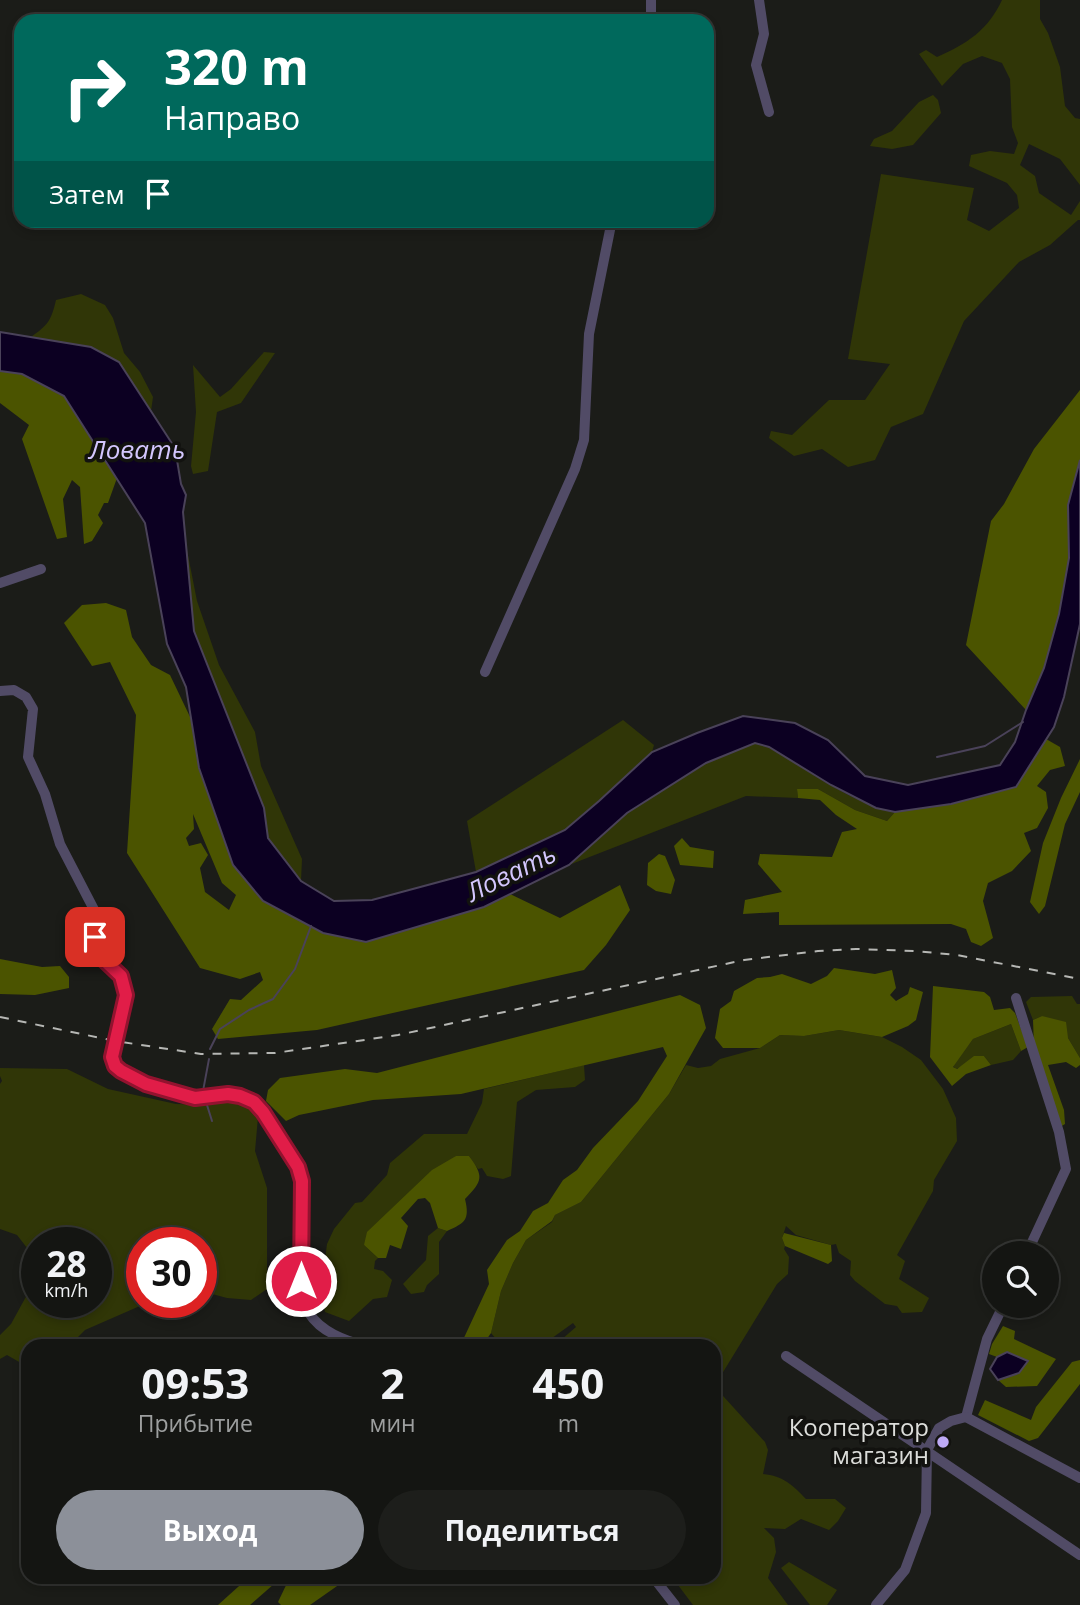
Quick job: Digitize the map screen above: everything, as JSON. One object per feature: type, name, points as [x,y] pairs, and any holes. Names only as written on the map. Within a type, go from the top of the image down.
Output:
[{"type":"street","points":[[759,0],[764,34],[756,65],[769,111]]},
{"type":"street","points":[[485,672],[575,469],[584,440],[589,334],[610,228]]},
{"type":"street","points":[[0,583],[41,569]]},
{"type":"street","points":[[0,691],[14,690],[26,697],[33,709],[29,757],[45,794],[60,844],[102,925],[95,937],[103,959],[121,976],[126,995],[112,1057],[115,1066],[146,1084],[195,1098],[228,1094],[240,1096],[254,1102],[263,1112],[298,1167],[302,1181],[301,1281],[307,1311],[319,1325],[343,1339]]},
{"type":"street","points":[[1016,998],[1059,1132],[1066,1169],[1033,1241]]},
{"type":"street","points":[[966,1417],[987,1339],[997,1318]]},
{"type":"street","points":[[786,1356],[1080,1555]]},
{"type":"street","points":[[876,1605],[905,1570],[926,1513],[927,1450],[939,1428],[966,1417],[1080,1478]]},
{"type":"street","points":[[658,1584],[675,1605]]},
{"type":"green space","points":[[1002,0],[1040,0],[1040,19],[1060,67],[1065,106],[1075,118],[1080,119],[1080,185],[1060,159],[1029,144],[1020,165],[1035,176],[1039,193],[1071,215],[1080,201],[1080,220],[1050,245],[1019,262],[964,321],[923,414],[891,427],[875,460],[848,467],[822,449],[794,456],[769,438],[771,431],[792,435],[829,400],[865,400],[890,364],[848,359],[881,174],[974,188],[967,220],[989,231],[1019,208],[1017,195],[1007,183],[969,166],[971,155],[990,151],[1014,154],[1018,143],[1012,127],[1010,79],[1002,63],[982,56],[963,64],[942,86],[919,54],[926,50],[937,57],[958,47],[983,28]]},
{"type":"green space","points":[[933,95],[938,100],[941,113],[913,145],[892,149],[870,146],[874,139],[892,131],[919,102]]},
{"type":"green space","points":[[81,294],[105,305],[113,318],[124,353],[140,372],[153,397],[151,411],[119,362],[91,347],[31,337],[48,322],[56,300]]},
{"type":"green space","points":[[264,352],[275,353],[241,403],[217,412],[208,471],[193,474],[191,466],[196,412],[193,365],[220,397],[231,389]]},
{"type":"green space","points":[[0,371],[22,374],[64,396],[117,478],[108,503],[104,503],[98,515],[103,523],[92,541],[84,544],[80,487],[72,480],[63,499],[67,537],[57,539],[22,439],[29,425],[0,403]]},
{"type":"green space","points":[[1080,390],[1080,460],[1068,505],[1069,558],[1059,614],[1044,668],[1026,710],[966,645],[991,521],[1004,504],[1034,449]]},
{"type":"green space","points":[[186,545],[197,601],[219,665],[255,732],[261,766],[302,859],[301,881],[268,838],[264,807],[194,631]]},
{"type":"green space","points":[[106,603],[126,610],[132,637],[151,665],[170,675],[192,721],[199,768],[263,901],[323,933],[366,942],[484,907],[510,894],[560,918],[620,885],[630,910],[606,945],[584,970],[317,1030],[218,1039],[212,1029],[230,999],[241,1000],[263,980],[260,972],[240,979],[200,968],[127,853],[136,715],[110,662],[92,666],[64,623],[82,605]],"holes":[[[193,814],[222,883],[236,895],[229,910],[205,892],[200,868],[208,855],[201,843],[189,846],[186,838],[194,829]]]},
{"type":"green space","points":[[623,720],[654,745],[652,752],[565,830],[476,872],[467,821]]},
{"type":"green space","points":[[1046,739],[1060,747],[1065,766],[1050,770],[1037,786],[1046,792],[1048,808],[1037,828],[1024,833],[1031,851],[1012,871],[988,883],[983,901],[993,938],[981,946],[971,942],[966,929],[951,924],[779,925],[779,912],[743,914],[745,900],[782,892],[758,864],[760,854],[832,857],[842,832],[857,829],[820,800],[798,798],[797,789],[818,789],[855,810],[887,821],[895,812],[951,804],[1016,787]]},
{"type":"green space","points":[[755,743],[781,754],[848,795],[895,812],[887,821],[855,810],[818,789],[797,789],[798,798],[746,796],[569,865],[627,813],[706,763]]},
{"type":"green space","points":[[1080,759],[1080,792],[1065,824],[1045,906],[1039,914],[1030,902],[1043,843]]},
{"type":"green space","points":[[682,838],[690,847],[714,851],[713,868],[680,865],[674,846]]},
{"type":"green space","points":[[659,854],[665,856],[675,880],[671,894],[656,891],[647,885],[648,863]]},
{"type":"green space","points":[[0,959],[42,967],[60,966],[69,977],[69,988],[35,995],[0,994]]},
{"type":"green space","points":[[834,968],[875,974],[892,970],[896,988],[890,995],[896,1001],[908,994],[910,987],[923,992],[916,1020],[882,1037],[839,1030],[804,1036],[780,1035],[760,1048],[723,1048],[715,1038],[720,1009],[731,1001],[734,991],[757,978],[782,974],[811,984],[827,976]]},
{"type":"green space","points":[[933,986],[984,992],[990,997],[994,1010],[1010,1008],[1015,1013],[1028,1047],[1021,1051],[1011,1024],[973,1039],[953,1067],[957,1069],[974,1056],[984,1056],[991,1065],[966,1074],[952,1086],[930,1057]]},
{"type":"green space","points":[[680,995],[700,1005],[706,1028],[669,1094],[581,1202],[555,1215],[552,1221],[526,1240],[501,1291],[491,1333],[487,1339],[463,1339],[489,1284],[487,1270],[507,1240],[520,1231],[533,1211],[548,1203],[563,1180],[577,1170],[593,1148],[638,1101],[667,1056],[663,1047],[461,1094],[373,1100],[299,1115],[286,1121],[266,1101],[268,1090],[280,1078],[345,1069],[377,1073]]},
{"type":"green space","points":[[1072,996],[1077,1004],[1080,1004],[1080,1058],[1068,1038],[1042,1016],[1033,1020],[1026,1002],[1031,997]]},
{"type":"green space","points":[[1042,1016],[1066,1022],[1068,1038],[1080,1058],[1080,1065],[1076,1068],[1066,1062],[1048,1065],[1064,1110],[1065,1124],[1060,1127],[1034,1047],[1033,1020]]},
{"type":"green space","points":[[1011,1024],[1021,1051],[1013,1060],[991,1065],[984,1056],[956,1069],[953,1066],[973,1039]]},
{"type":"green space","points":[[839,1030],[882,1037],[902,1047],[921,1060],[943,1089],[956,1118],[957,1141],[934,1180],[933,1191],[897,1255],[905,1261],[899,1279],[929,1298],[922,1312],[902,1313],[897,1306],[885,1304],[850,1275],[851,1261],[839,1253],[836,1244],[796,1235],[786,1226],[782,1238],[789,1257],[788,1274],[777,1284],[721,1375],[721,1339],[562,1339],[576,1327],[573,1323],[551,1339],[496,1339],[491,1333],[501,1291],[526,1240],[552,1222],[555,1215],[581,1202],[669,1094],[686,1065],[698,1068],[711,1066],[720,1059],[760,1048],[780,1035],[804,1036]]},
{"type":"green space","points":[[584,1065],[585,1080],[575,1087],[536,1090],[517,1102],[511,1176],[503,1179],[487,1176],[469,1156],[456,1156],[364,1245],[378,1258],[374,1269],[383,1271],[392,1280],[387,1297],[373,1299],[349,1321],[325,1312],[319,1285],[327,1244],[334,1229],[355,1203],[362,1202],[387,1175],[390,1163],[424,1134],[467,1134],[482,1103],[484,1089]]},
{"type":"green space","points":[[0,1068],[67,1069],[108,1089],[176,1104],[207,1105],[239,1100],[258,1117],[255,1151],[267,1188],[267,1289],[251,1300],[217,1295],[217,1227],[126,1227],[126,1312],[85,1330],[76,1339],[21,1339],[21,1363],[7,1355],[0,1359],[0,1335],[11,1324],[21,1306],[21,1318],[112,1318],[112,1227],[21,1227],[21,1240],[17,1235],[0,1229]]},
{"type":"green space","points":[[456,1156],[469,1156],[479,1174],[478,1183],[465,1199],[465,1220],[447,1231],[438,1228],[430,1203],[425,1198],[418,1199],[401,1218],[408,1226],[401,1249],[390,1245],[386,1258],[378,1258],[364,1245],[367,1232],[432,1170]]},
{"type":"green space","points":[[438,1228],[447,1231],[439,1242],[439,1274],[427,1285],[424,1292],[411,1294],[403,1284],[426,1260],[428,1236]]},
{"type":"green space","points":[[784,1233],[831,1245],[832,1261],[828,1264],[785,1246],[782,1238]]},
{"type":"green space","points":[[1003,1326],[1015,1331],[1014,1339],[1056,1359],[1037,1386],[1006,1387],[998,1380],[1019,1373],[1007,1352],[997,1357],[989,1354]]},
{"type":"green space","points":[[1080,1360],[1080,1384],[1038,1438],[1029,1441],[978,1415],[985,1400],[1031,1420],[1036,1407],[1072,1362]]},
{"type":"green space","points":[[721,1394],[765,1442],[768,1450],[763,1474],[787,1482],[806,1499],[835,1499],[846,1508],[829,1530],[801,1519],[785,1529],[764,1528],[774,1538],[776,1552],[768,1578],[788,1605],[693,1605],[677,1584],[721,1584]]},
{"type":"green space","points":[[789,1562],[837,1590],[827,1605],[810,1605],[781,1568]]},
{"type":"green space","points":[[241,1584],[274,1584],[250,1605],[218,1605]]},
{"type":"green space","points":[[287,1584],[340,1584],[310,1605],[281,1605],[278,1602]]},
{"type":"water","name":"Ловать","points":[[0,332],[91,347],[119,362],[175,448],[181,484],[186,495],[183,512],[194,631],[264,808],[268,838],[301,881],[334,901],[372,900],[476,872],[565,830],[652,752],[743,716],[795,723],[828,740],[865,776],[908,785],[1000,765],[1015,742],[1044,668],[1059,614],[1069,558],[1068,505],[1080,460],[1080,624],[1064,697],[1054,727],[1016,787],[951,804],[895,812],[876,808],[831,785],[769,747],[755,743],[706,763],[627,813],[569,865],[484,907],[366,942],[323,933],[263,901],[233,865],[199,768],[186,687],[167,644],[145,523],[64,396],[22,374],[0,371]]},
{"type":"water","points":[[1007,1352],[1028,1361],[1019,1373],[998,1380],[990,1369],[997,1357]]},
{"type":"waterway","points":[[937,757],[985,746],[1023,722]]},
{"type":"waterway","points":[[210,1049],[220,1029],[249,1010],[273,999],[295,969],[311,926]]},
{"type":"waterway","points":[[203,1091],[209,1059]]},
{"type":"waterway","points":[[207,1105],[212,1121]]},
{"type":"railway","points":[[0,1017],[115,1041],[201,1054],[275,1053],[398,1035],[744,960],[818,951],[856,949],[957,955],[1080,979]]},
{"type":"place","name":"Кооператор магазин","points":[[943,1442]]},
{"type":"route","points":[[95,937],[103,959],[121,976],[126,995],[112,1057],[115,1066],[146,1084],[195,1098],[228,1094],[254,1102],[298,1167],[302,1181],[301,1281]]}]
